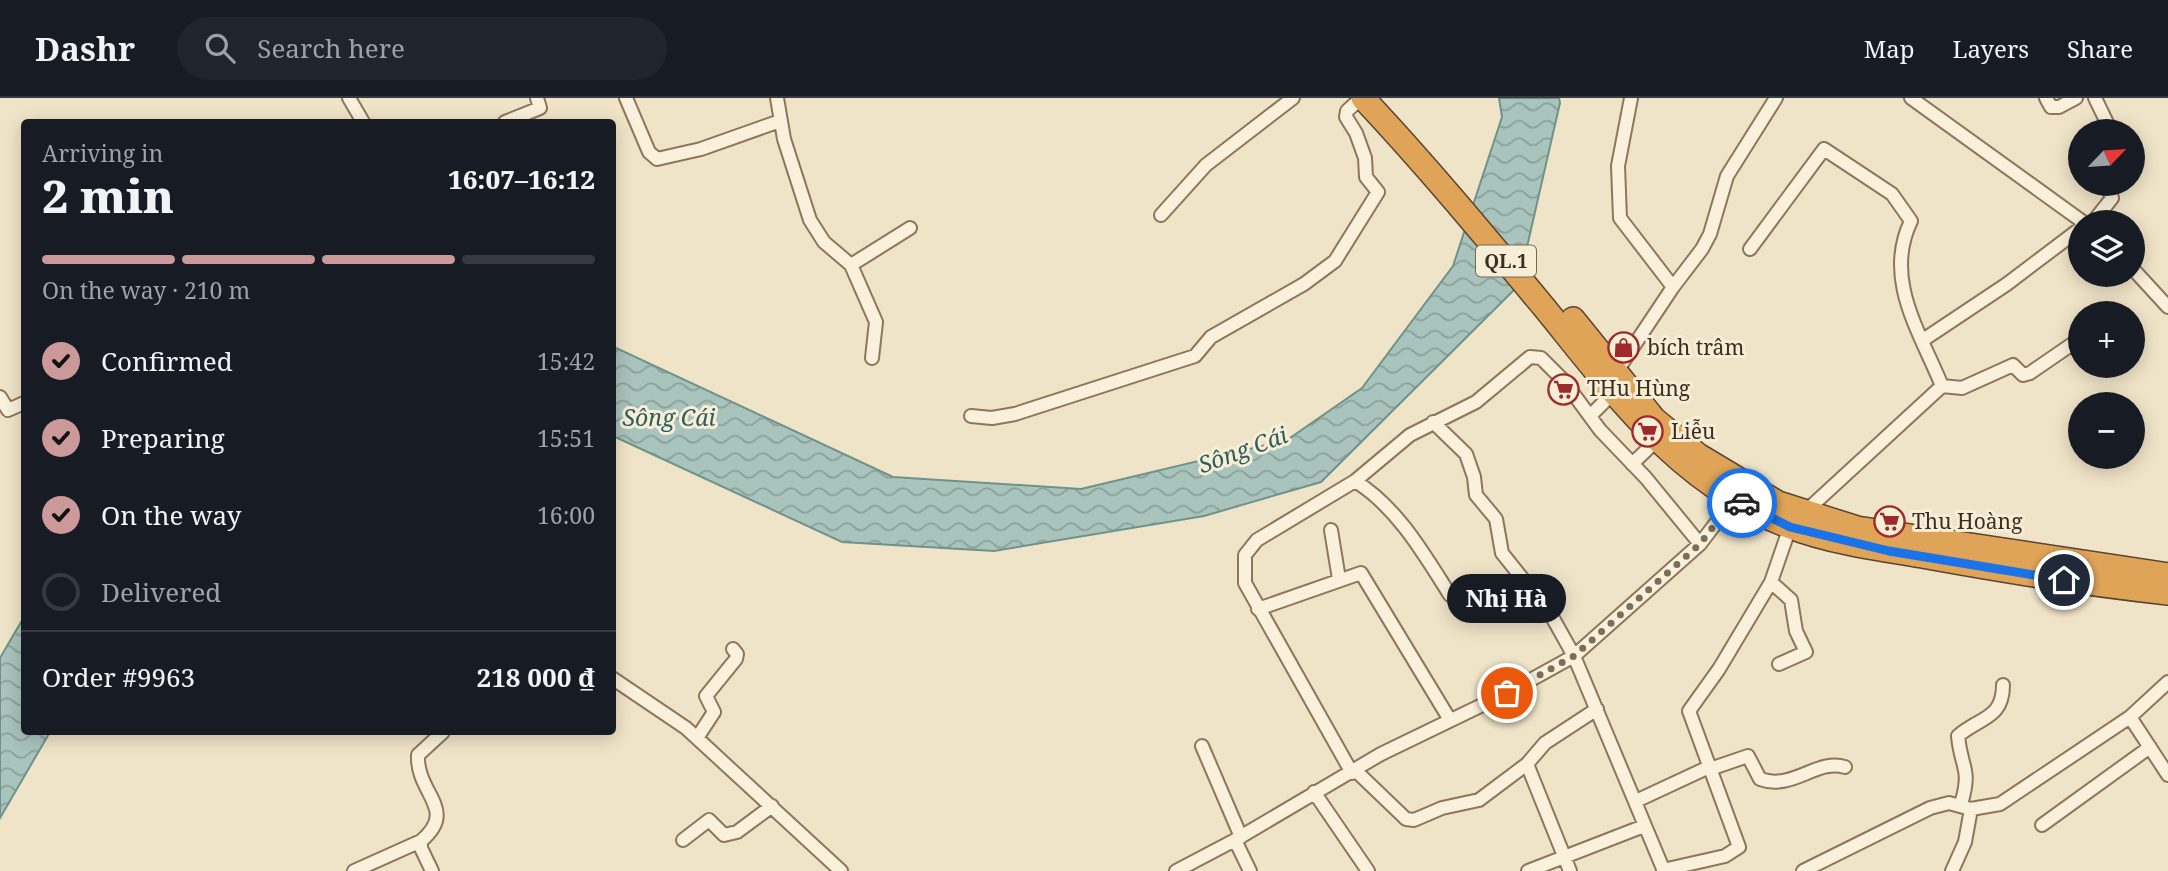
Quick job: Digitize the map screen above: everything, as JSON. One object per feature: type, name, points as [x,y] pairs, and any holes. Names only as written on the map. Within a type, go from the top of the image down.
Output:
[{"type":"highway","name":"QL.1","points":[[1362,98],[1425,153]]},
{"type":"highway","name":"QL.1","points":[[1385,98],[1425,153],[1597,359],[1612,394],[1656,441],[1735,498],[1797,520],[1951,562],[2088,584],[2168,593]]},
{"type":"highway","name":"QL.1","points":[[1597,359],[1617,371],[1654,419],[1698,455],[1797,520],[2168,575]]},
{"type":"street","points":[[349,98],[361,119]]},
{"type":"street","points":[[512,119],[540,108],[537,98]]},
{"type":"street","points":[[626,98],[649,152],[657,159],[701,149],[780,121]]},
{"type":"street","points":[[777,98],[780,121],[810,219],[824,242],[851,265],[877,322],[872,358]]},
{"type":"street","points":[[1161,215],[1206,165],[1293,98]]},
{"type":"street","points":[[971,416],[992,418],[1015,414],[1162,370],[1195,356],[1211,337],[1304,284],[1335,261],[1378,192],[1366,177],[1366,158],[1346,117],[1347,111],[1362,98]]},
{"type":"street","points":[[1631,98],[1618,166],[1620,218],[1673,286]]},
{"type":"street","points":[[1617,371],[1710,234],[1727,176],[1776,98]]},
{"type":"street","points":[[1911,98],[2068,211]]},
{"type":"street","points":[[2046,98],[2051,107],[2059,107],[2076,98]]},
{"type":"street","points":[[2095,98],[2105,119]]},
{"type":"street","points":[[1751,249],[1825,149],[1892,194],[1911,221],[1900,242],[1903,300],[1942,386]]},
{"type":"street","points":[[851,265],[910,228]]},
{"type":"street","points":[[1923,340],[2007,284],[2068,238]]},
{"type":"street","points":[[2145,282],[2168,307]]},
{"type":"street","points":[[1433,422],[1466,454],[1474,477],[1476,495],[1496,519],[1502,553],[1550,614],[1574,656],[1663,870],[1731,854],[1739,847],[1690,717],[1690,706],[1707,687],[1771,582],[1797,520],[1942,386],[1962,388],[2013,365],[2023,375],[2030,373],[2068,347]]},
{"type":"street","points":[[1597,709],[1545,743],[1527,764],[1479,800],[1442,808],[1414,820],[1406,819],[1354,772],[1258,609],[1245,583],[1245,555],[1257,540],[1355,481],[1410,435],[1476,402],[1535,356],[1552,367],[1590,416],[1700,544]]},
{"type":"street","points":[[1590,416],[1612,394]]},
{"type":"street","points":[[0,397],[8,410],[21,404]]},
{"type":"street","points":[[1632,464],[1656,441]]},
{"type":"street","points":[[1355,481],[1367,489],[1408,531],[1450,595]]},
{"type":"street","points":[[1176,871],[1238,839],[1314,793],[1574,656],[1700,544],[1735,498]]},
{"type":"street","points":[[1331,530],[1339,579]]},
{"type":"street","points":[[1258,609],[1361,573],[1450,720]]},
{"type":"street","points":[[1771,582],[1791,600],[1796,631],[1805,652],[1779,664]]},
{"type":"street","points":[[697,738],[714,712],[706,696],[736,659],[737,654],[733,649]]},
{"type":"street","points":[[616,681],[697,738],[841,871]]},
{"type":"street","points":[[1802,871],[1930,808],[1949,803],[1966,807],[2000,804],[2130,717],[2168,682]]},
{"type":"street","points":[[1952,871],[1965,842],[1968,782],[1958,736],[1996,712],[2001,704],[2003,685]]},
{"type":"street","points":[[2130,717],[2168,775]]},
{"type":"street","points":[[354,871],[421,841],[437,824],[439,814],[420,778],[418,755],[438,735]]},
{"type":"street","points":[[1202,746],[1250,871]]},
{"type":"street","points":[[2042,825],[2150,747]]},
{"type":"street","points":[[1636,802],[1709,768],[1748,756],[1760,779],[1769,782],[1793,780],[1831,764],[1845,767]]},
{"type":"street","points":[[1527,764],[1570,871]]},
{"type":"street","points":[[1314,793],[1368,871]]},
{"type":"street","points":[[683,840],[709,820],[724,835],[737,832],[772,806]]},
{"type":"street","points":[[1528,871],[1644,826]]},
{"type":"street","points":[[421,841],[421,848],[432,871]]},
{"type":"water","name":"Sông Cái","points":[[1499,98],[1559,98],[1518,286],[1321,482],[1204,516],[994,551],[842,542],[616,437],[616,348],[893,477],[1081,489],[1287,440],[1362,388],[1453,266],[1502,117]]},
{"type":"water","points":[[21,622],[21,735],[48,735],[0,818],[0,658]]},
{"type":"way so far","points":[[1507,693],[1574,656],[1700,544],[1735,498],[1742,503]]},
{"type":"place","name":"bích trâm","points":[[1624,348]]},
{"type":"place","name":"THu Hùng","points":[[1564,389]]},
{"type":"place","name":"Liễu","points":[[1648,432]]},
{"type":"place","name":"Thu Hoàng","points":[[1889,522]]},
{"type":"place","name":"Nhị Hà","points":[[1507,693]]},
{"type":"route","points":[[1742,503],[1790,527],[1889,551],[2064,580]]}]
